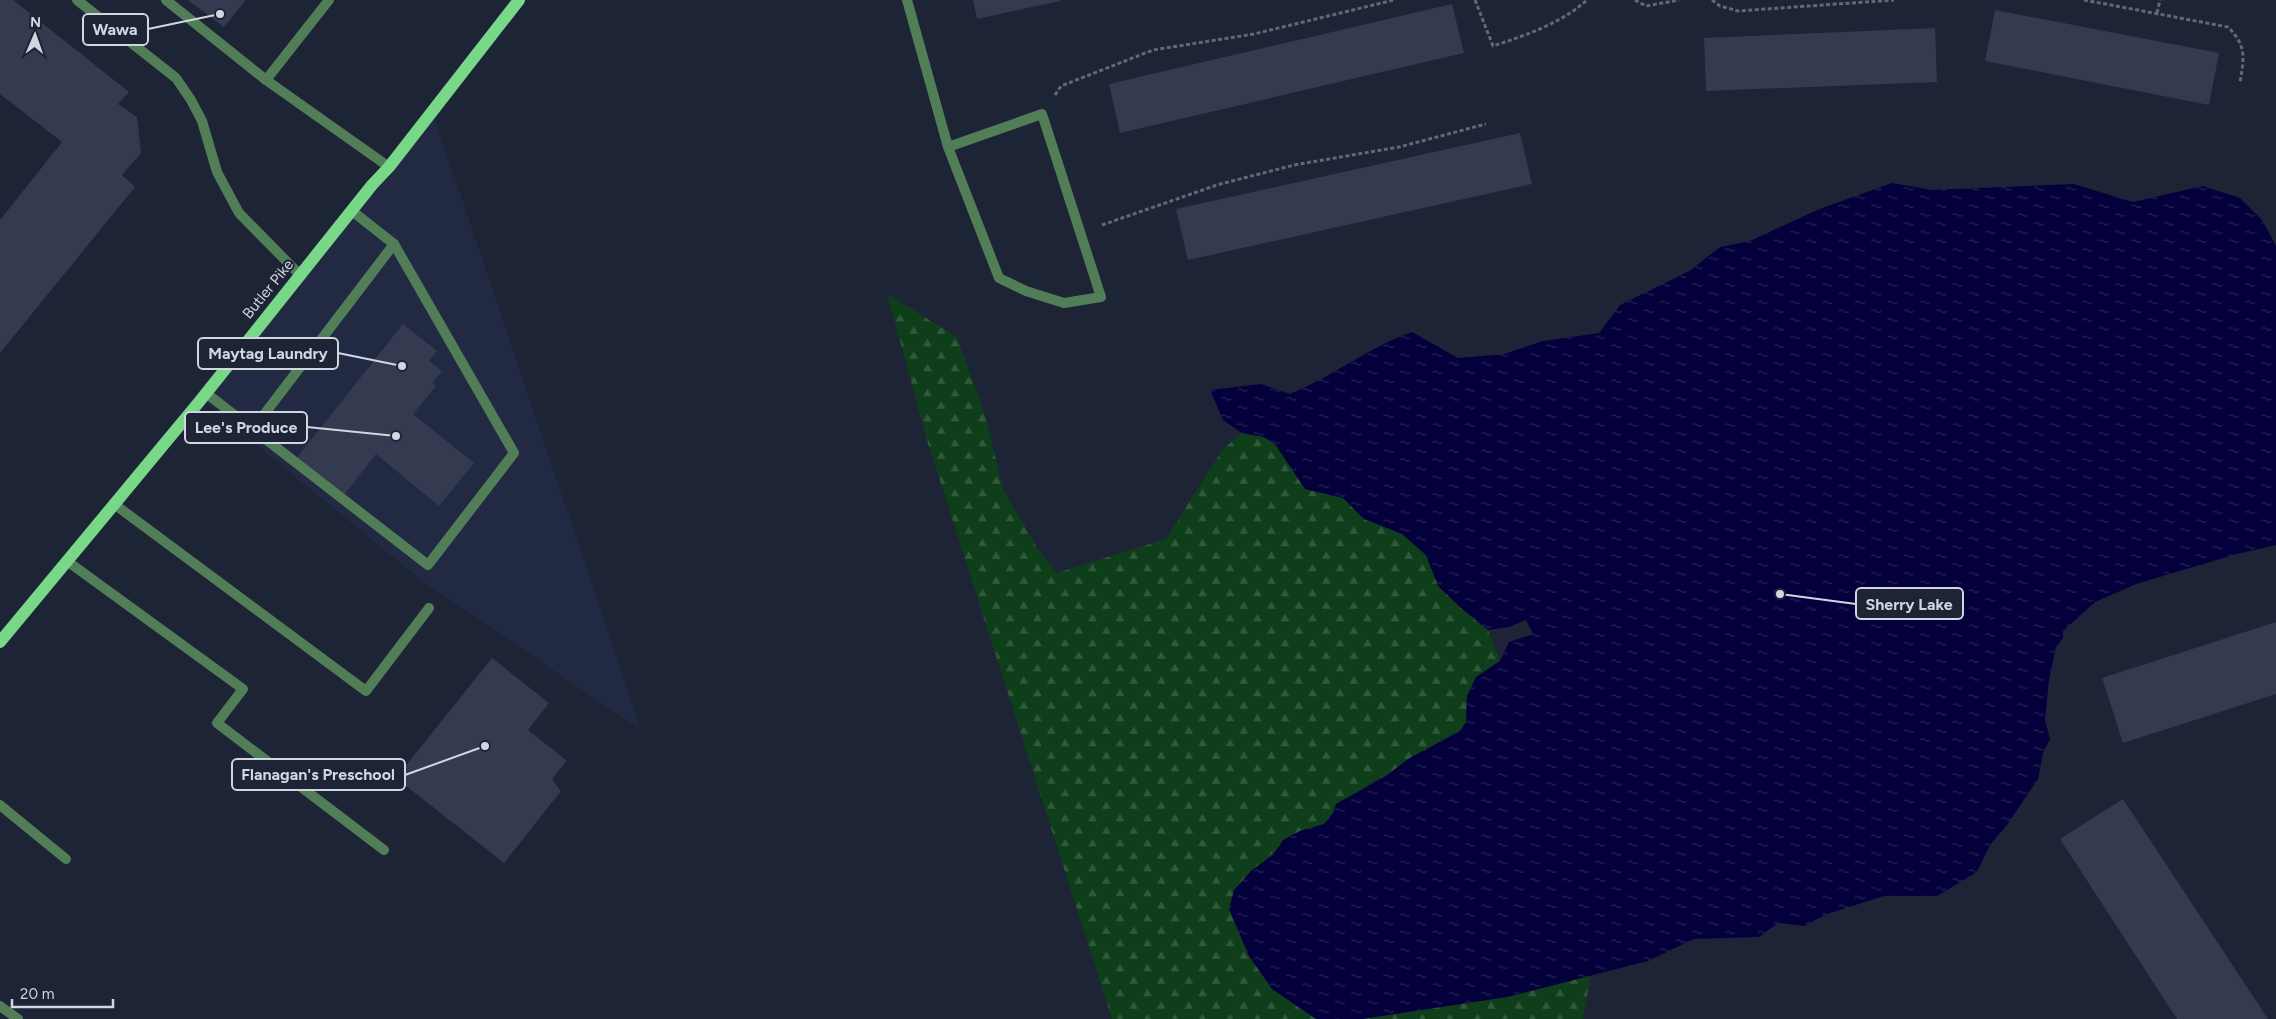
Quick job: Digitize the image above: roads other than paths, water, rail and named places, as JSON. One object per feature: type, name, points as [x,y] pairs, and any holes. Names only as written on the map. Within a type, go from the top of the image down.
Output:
[{"type":"main road","name":"Butler Pike","points":[[0,642],[206,393],[389,167],[519,0]]},
{"type":"street","points":[[77,0],[176,78],[202,121],[217,172],[239,213],[300,275]]},
{"type":"street","points":[[166,0],[266,80],[389,167]]},
{"type":"street","points":[[266,80],[329,0]]},
{"type":"street","points":[[908,0],[948,147],[1000,278],[1026,291],[1064,303],[1101,297],[1042,114],[948,147]]},
{"type":"street","points":[[206,393],[428,565],[514,453],[394,244],[352,211]]},
{"type":"street","points":[[253,429],[394,244]]},
{"type":"street","points":[[114,504],[366,691],[430,608]]},
{"type":"street","points":[[67,561],[243,689],[217,723],[384,850]]},
{"type":"street","points":[[0,805],[66,859]]},
{"type":"street","points":[[0,1006],[18,1019]]},
{"type":"water","points":[[1892,183],[1932,190],[2074,184],[2133,202],[2203,186],[2240,198],[2262,220],[2276,246],[2276,545],[2237,554],[2136,584],[2095,602],[2063,631],[2063,638],[2056,647],[2049,680],[2045,720],[2050,739],[2043,753],[2038,779],[2007,825],[1990,845],[1977,872],[1937,896],[1884,896],[1827,914],[1804,926],[1778,923],[1759,937],[1694,939],[1648,961],[1507,997],[1362,1019],[1316,1019],[1272,989],[1249,956],[1229,909],[1234,890],[1252,870],[1273,855],[1283,840],[1300,831],[1324,824],[1333,813],[1336,804],[1386,776],[1408,759],[1460,731],[1466,722],[1467,696],[1476,677],[1500,661],[1509,642],[1533,634],[1526,620],[1509,627],[1488,630],[1438,586],[1426,555],[1402,534],[1364,519],[1343,498],[1305,489],[1275,444],[1264,437],[1242,433],[1223,420],[1210,390],[1261,384],[1290,394],[1396,338],[1412,332],[1458,358],[1504,354],[1543,341],[1599,333],[1620,305],[1691,270],[1720,247],[1750,241],[1817,210]]},
{"type":"place","name":"Wawa","points":[[220,14]]},
{"type":"place","name":"Maytag Laundry","points":[[402,366]]},
{"type":"place","name":"Lee's Produce","points":[[396,436]]},
{"type":"place","name":"Sherry Lake","points":[[1780,594]]},
{"type":"place","name":"Flanagan's Preschool","points":[[485,746]]}]
